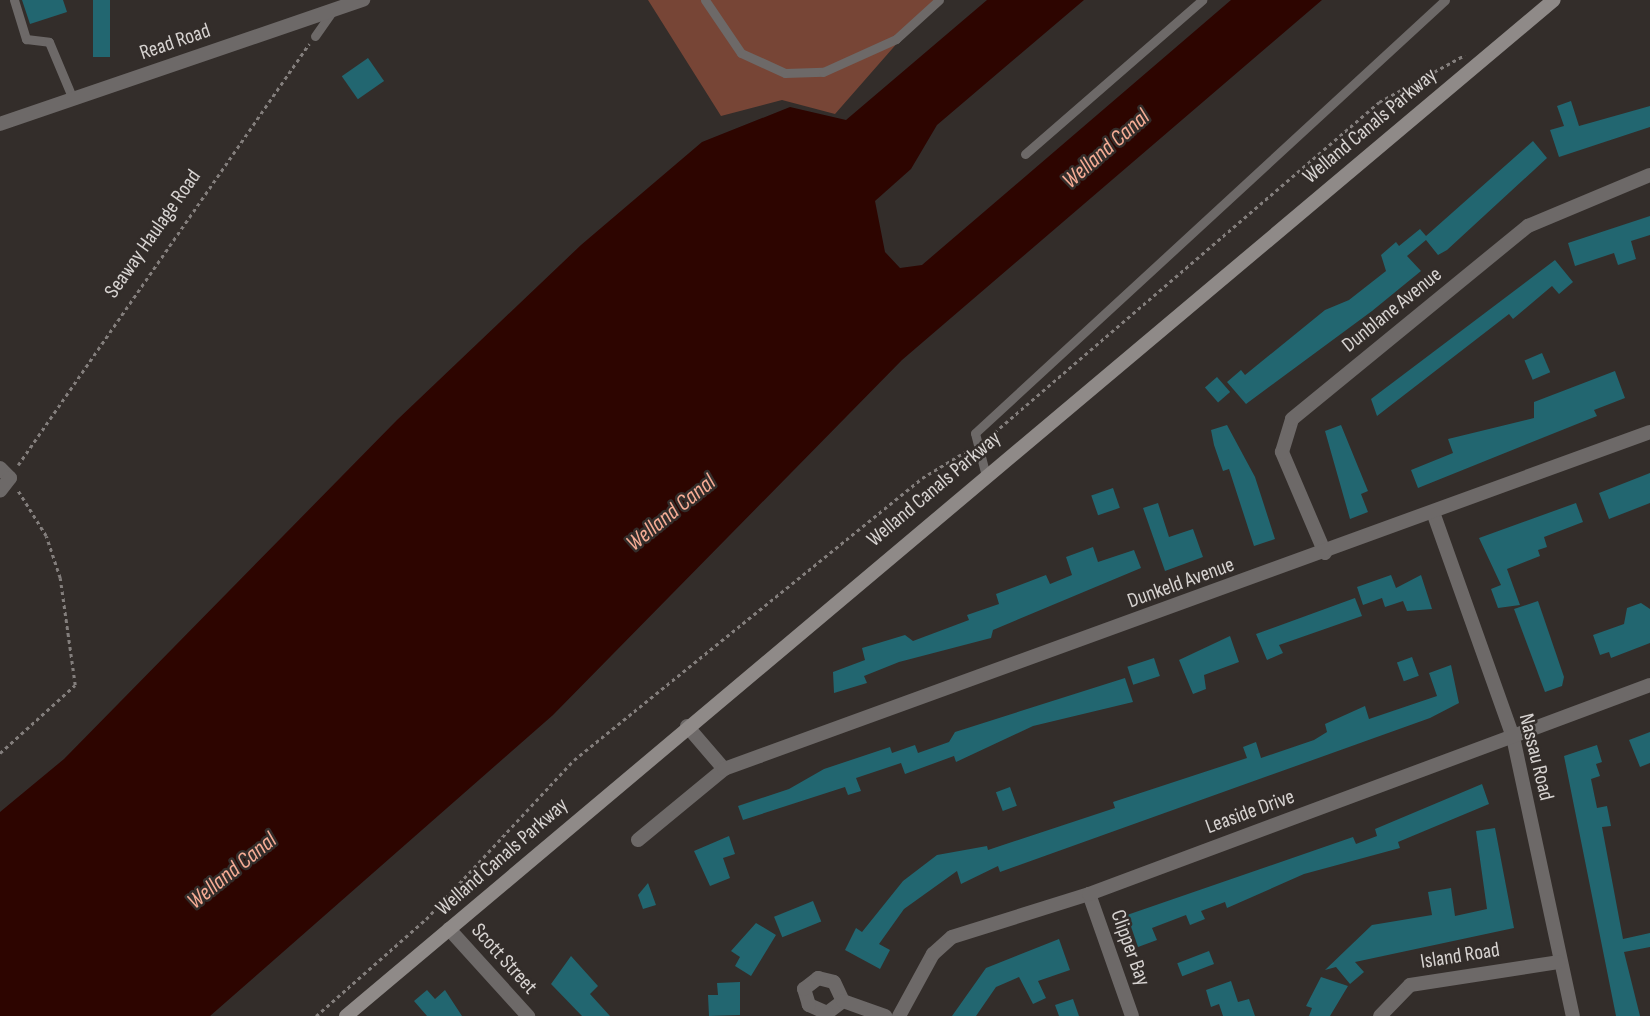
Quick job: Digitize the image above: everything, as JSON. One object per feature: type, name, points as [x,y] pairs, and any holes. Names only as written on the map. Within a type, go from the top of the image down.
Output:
[{"type":"main road","name":"Welland Canals Parkway","points":[[346,1016],[985,472],[1554,0]]},
{"type":"street","name":"Read Road","points":[[0,124],[337,5],[363,0]]},
{"type":"street","name":"Dunblane Avenue","points":[[1325,553],[1283,452],[1292,419],[1528,226],[1650,175]]},
{"type":"street","name":"Dunkeld Avenue","points":[[638,840],[724,769],[1434,515],[1650,432]]},
{"type":"street","points":[[0,491],[5,473]]},
{"type":"street","name":"Nassau Road","points":[[1434,515],[1513,737],[1558,962],[1573,1016]]},
{"type":"street","name":"Leaside Drive","points":[[899,1016],[933,954],[952,937],[1089,894],[1650,685]]},
{"type":"street","points":[[687,726],[724,769]]},
{"type":"street","name":"Clipper Bay","points":[[1089,894],[1132,1016]]},
{"type":"street","name":"Scott Street","points":[[449,929],[528,1016]]},
{"type":"street","name":"Island Road","points":[[1380,1016],[1410,985],[1558,962]]},
{"type":"street","points":[[843,1001],[886,1016]]},
{"type":"lane","points":[[14,0],[26,39],[49,42],[74,99]]},
{"type":"lane","points":[[705,0],[741,52],[785,73],[823,72],[896,39],[939,0]]},
{"type":"lane","points":[[1025,154],[1202,0]]},
{"type":"lane","points":[[985,472],[975,433],[1444,0]]},
{"type":"lane","points":[[315,36],[337,5]]},
{"type":"path","name":"Seaway Haulage Road","points":[[5,473],[315,36]]},
{"type":"path","points":[[316,1016],[426,919],[575,760],[922,478],[978,444],[1379,102],[1474,50]]},
{"type":"path","points":[[0,753],[75,685],[57,568],[46,536],[5,473]]},
{"type":"shaded area","points":[[648,0],[935,0],[835,114],[782,100],[721,116]]},
{"type":"water","name":"Welland Canal","points":[[987,0],[1084,0],[937,125],[911,169],[875,201],[885,252],[900,268],[922,265],[1231,0],[1322,0],[902,360],[553,715],[210,1016],[0,1016],[0,812],[64,759],[397,420],[581,245],[702,142],[790,107],[846,120]]},
{"type":"building","points":[[22,0],[63,0],[67,12],[30,24]]},
{"type":"building","points":[[93,0],[110,0],[110,57],[93,57]]},
{"type":"building","points":[[368,58],[384,81],[358,99],[342,76]]},
{"type":"building","points":[[1571,101],[1579,126],[1650,106],[1650,127],[1559,157],[1550,130],[1564,126],[1557,106]]},
{"type":"building","points":[[1533,141],[1547,158],[1447,250],[1438,255],[1426,240],[1407,256],[1421,271],[1372,311],[1246,404],[1227,382],[1241,370],[1245,375],[1325,310],[1349,300],[1386,271],[1381,255],[1396,242],[1399,246],[1420,229],[1426,236]]},
{"type":"building","points":[[1650,216],[1650,235],[1631,241],[1636,259],[1618,265],[1614,253],[1575,266],[1568,243]]},
{"type":"building","points":[[1555,260],[1573,282],[1559,294],[1552,286],[1513,319],[1509,314],[1377,416],[1371,399]]},
{"type":"building","points":[[1542,353],[1550,372],[1533,380],[1525,360]]},
{"type":"building","points":[[1615,371],[1625,398],[1594,410],[1597,416],[1418,488],[1411,470],[1453,453],[1448,439],[1534,418],[1534,402]]},
{"type":"building","points":[[1217,377],[1230,392],[1218,403],[1205,387]]},
{"type":"building","points":[[1227,425],[1255,477],[1275,539],[1254,546],[1229,469],[1223,471],[1214,445],[1211,430]]},
{"type":"building","points":[[1341,425],[1368,491],[1361,494],[1368,512],[1350,519],[1325,431]]},
{"type":"building","points":[[1650,473],[1650,503],[1609,519],[1599,493]]},
{"type":"building","points":[[1113,488],[1120,508],[1098,515],[1091,495]]},
{"type":"building","points":[[1158,503],[1169,537],[1193,529],[1203,557],[1165,571],[1143,508]]},
{"type":"building","points":[[1576,503],[1583,522],[1544,537],[1547,547],[1538,550],[1540,556],[1507,569],[1520,605],[1498,608],[1491,589],[1501,585],[1479,538]]},
{"type":"building","points":[[1093,547],[1098,562],[1134,550],[1141,568],[993,630],[991,638],[899,662],[864,676],[867,683],[834,693],[833,672],[865,660],[862,648],[905,635],[913,641],[969,620],[967,615],[999,604],[996,594],[1046,575],[1050,584],[1072,575],[1066,557]]},
{"type":"building","points":[[1391,575],[1396,588],[1421,575],[1432,609],[1407,611],[1403,601],[1385,607],[1382,598],[1363,605],[1357,587]]},
{"type":"building","points":[[1355,598],[1362,616],[1279,645],[1283,653],[1267,660],[1256,634]]},
{"type":"building","points":[[1538,601],[1564,677],[1562,686],[1545,692],[1514,609]]},
{"type":"building","points":[[1641,603],[1650,609],[1650,643],[1611,658],[1609,652],[1600,655],[1593,635],[1624,624],[1627,608]]},
{"type":"building","points":[[1230,636],[1239,662],[1204,675],[1206,689],[1193,694],[1179,660]]},
{"type":"building","points":[[1412,657],[1419,676],[1404,681],[1397,662]]},
{"type":"building","points":[[1154,658],[1160,676],[1133,685],[1127,667]]},
{"type":"building","points":[[1451,665],[1459,703],[1430,718],[1000,872],[998,866],[961,884],[957,871],[904,909],[879,944],[890,950],[880,969],[845,950],[856,928],[862,932],[903,881],[937,855],[987,846],[988,850],[1115,808],[1113,802],[1247,758],[1243,747],[1256,742],[1261,758],[1314,740],[1327,732],[1325,724],[1365,706],[1369,719],[1437,696],[1429,673]]},
{"type":"building","points":[[1125,678],[1133,702],[1033,726],[956,762],[954,756],[905,774],[901,763],[856,778],[861,791],[848,795],[845,787],[743,820],[738,806],[789,789],[824,769],[890,747],[892,753],[915,745],[918,753],[949,742],[955,732]]},
{"type":"building","points":[[1650,732],[1650,763],[1640,767],[1629,740]]},
{"type":"building","points":[[1597,745],[1602,762],[1596,764],[1600,776],[1591,779],[1597,808],[1607,806],[1611,826],[1602,827],[1623,939],[1650,933],[1650,947],[1624,952],[1640,1016],[1616,1016],[1564,756]]},
{"type":"building","points":[[1482,784],[1489,804],[1398,842],[1400,848],[1304,874],[1227,908],[1225,902],[1201,911],[1205,919],[1190,925],[1186,915],[1152,928],[1157,940],[1138,947],[1127,915],[1353,837],[1356,844],[1377,836],[1375,829]]},
{"type":"building","points":[[1010,787],[1017,806],[1003,811],[996,792]]},
{"type":"building","points":[[1495,828],[1514,928],[1355,962],[1364,972],[1350,984],[1336,967],[1325,970],[1372,925],[1432,915],[1428,892],[1451,888],[1455,916],[1487,909],[1476,831]]},
{"type":"building","points":[[729,836],[735,854],[723,858],[730,878],[710,886],[694,851]]},
{"type":"building","points":[[648,883],[656,905],[643,909],[638,895]]},
{"type":"building","points":[[813,901],[821,921],[782,937],[774,917]]},
{"type":"building","points":[[756,923],[776,935],[751,976],[735,966],[740,957],[731,951]]},
{"type":"building","points":[[1059,939],[1070,970],[1038,981],[1046,998],[1033,1004],[1019,977],[996,987],[976,1016],[952,1016],[986,968]]},
{"type":"building","points":[[1209,951],[1214,964],[1182,976],[1177,963]]},
{"type":"building","points":[[571,956],[598,986],[590,994],[610,1016],[582,1016],[551,984]]},
{"type":"building","points":[[1321,977],[1348,986],[1330,1016],[1309,1016],[1312,1008],[1306,1006]]},
{"type":"building","points":[[1231,981],[1238,1002],[1249,999],[1255,1016],[1223,1016],[1219,1004],[1211,1007],[1206,990]]},
{"type":"building","points":[[740,982],[740,1015],[709,1016],[708,995],[718,995],[717,983]]},
{"type":"building","points":[[427,990],[435,999],[445,990],[462,1016],[427,1016],[414,1001]]},
{"type":"building","points":[[1073,999],[1079,1016],[1059,1016],[1055,1005]]}]
